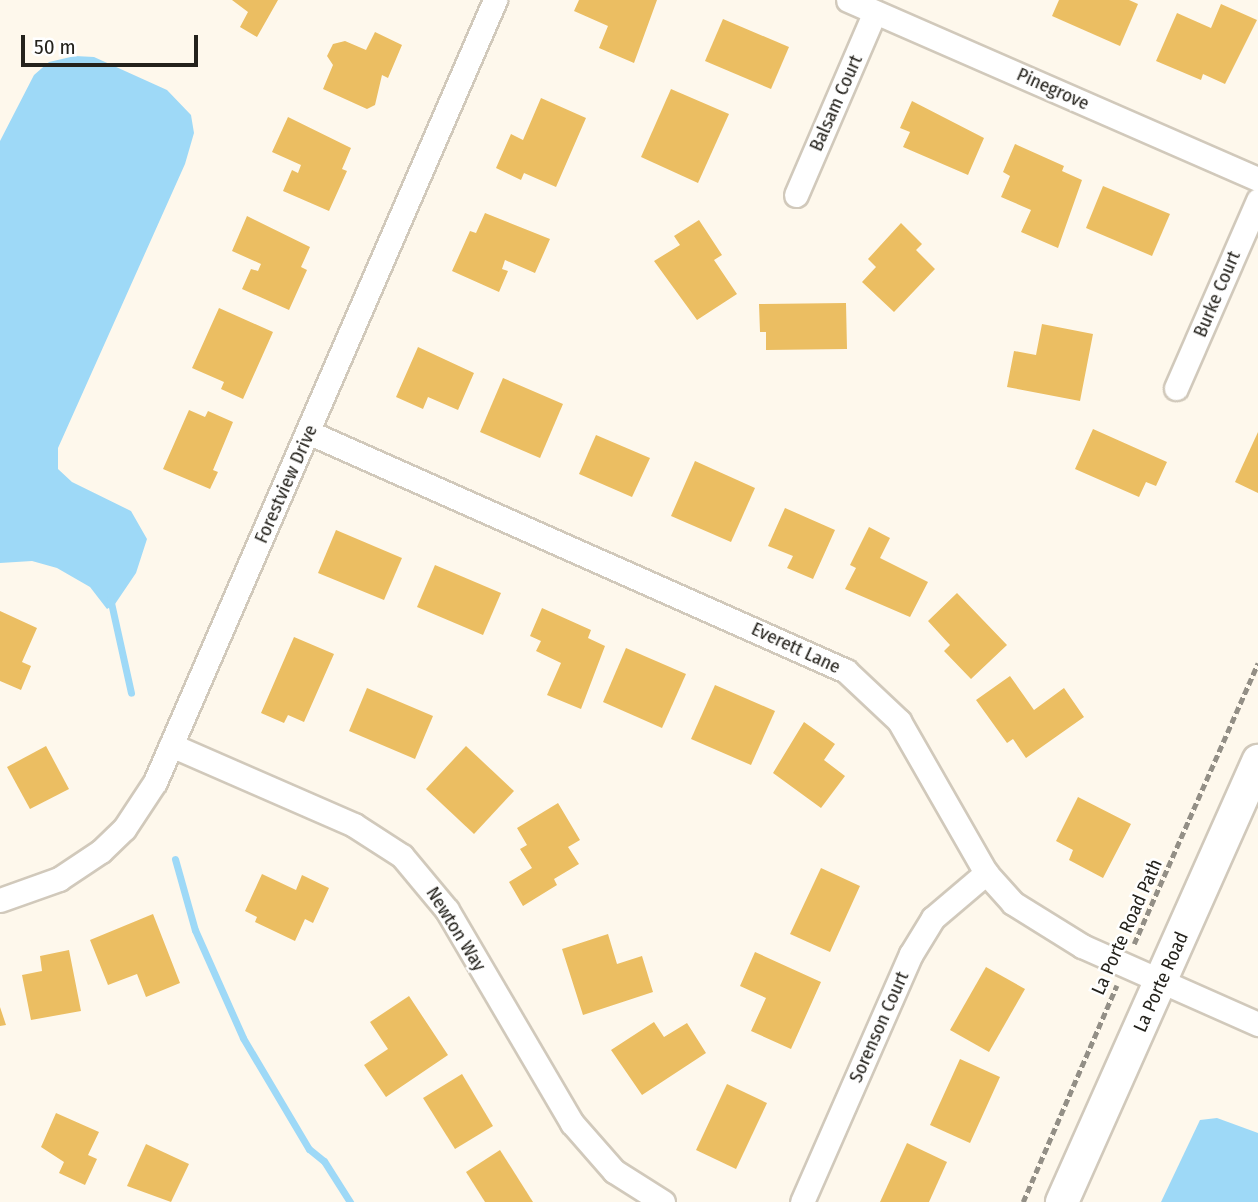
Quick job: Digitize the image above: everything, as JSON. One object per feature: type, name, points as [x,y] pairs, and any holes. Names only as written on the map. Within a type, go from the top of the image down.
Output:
[{"type":"street","name":"Forestview Drive","points":[[0,900],[59,879],[101,851],[142,805],[171,746],[495,0]]},
{"type":"street","name":"Pinegrove","points":[[848,0],[1258,179]]},
{"type":"street","name":"Balsam Court","points":[[796,195],[875,12]]},
{"type":"street","name":"Burke Court","points":[[1176,388],[1258,200]]},
{"type":"street","name":"Everett Lane","points":[[308,432],[846,671],[899,721],[986,873],[1013,903],[1042,924],[1125,965],[1258,1024]]},
{"type":"street","name":"Newton Way","points":[[171,746],[354,825],[402,856],[447,910],[572,1124],[614,1171],[663,1202]]},
{"type":"street","name":"La Porte Road","points":[[1062,1202],[1258,761]]},
{"type":"street","name":"Sorenson Court","points":[[802,1202],[911,954],[933,918],[986,873]]},
{"type":"path","name":"La Porte Road Path","points":[[1023,1202],[1258,663]]},
{"type":"water","points":[[75,56],[94,57],[167,90],[191,115],[194,133],[185,164],[58,448],[58,469],[72,482],[131,511],[147,539],[136,573],[115,604],[107,609],[90,587],[57,568],[32,561],[0,563],[0,141],[34,75],[49,62]]},
{"type":"water","points":[[1217,1118],[1258,1133],[1258,1202],[1161,1202],[1200,1120]]},
{"type":"building","points":[[232,0],[278,0],[257,37],[240,27],[248,12]]},
{"type":"building","points":[[579,0],[657,0],[634,63],[599,48],[608,26],[574,11]]},
{"type":"building","points":[[1059,0],[1129,0],[1138,4],[1120,46],[1052,16]]},
{"type":"building","points":[[1221,4],[1257,20],[1225,84],[1203,74],[1201,80],[1156,61],[1177,13],[1211,28]]},
{"type":"building","points":[[723,19],[789,47],[771,89],[705,61]]},
{"type":"building","points":[[375,32],[402,45],[388,78],[382,75],[375,105],[367,109],[323,89],[333,65],[327,56],[333,44],[345,41],[366,50]]},
{"type":"building","points":[[671,89],[729,114],[698,183],[641,157]]},
{"type":"building","points":[[541,98],[586,118],[556,187],[524,173],[521,180],[496,168],[511,134],[523,140]]},
{"type":"building","points":[[912,101],[984,138],[968,175],[903,147],[910,132],[900,128]]},
{"type":"building","points":[[288,117],[351,148],[342,169],[347,171],[329,211],[283,191],[292,170],[298,173],[301,165],[272,152]]},
{"type":"building","points":[[1015,144],[1064,166],[1062,171],[1082,180],[1058,248],[1021,232],[1031,210],[1001,197],[1010,176],[1003,172]]},
{"type":"building","points":[[1103,186],[1170,214],[1152,256],[1086,228]]},
{"type":"building","points":[[485,213],[550,239],[535,273],[505,260],[502,269],[508,271],[499,292],[452,271],[470,231],[476,233]]},
{"type":"building","points":[[247,216],[310,247],[301,267],[307,270],[289,310],[242,289],[251,269],[258,271],[261,264],[232,251]]},
{"type":"building","points":[[699,220],[722,255],[714,260],[737,294],[697,320],[654,261],[680,245],[674,236]]},
{"type":"building","points":[[901,223],[922,244],[916,250],[935,269],[894,312],[862,282],[876,267],[868,259]]},
{"type":"building","points":[[846,303],[847,349],[766,350],[766,332],[760,332],[759,304]]},
{"type":"building","points":[[219,308],[273,332],[243,399],[221,389],[224,382],[192,368]]},
{"type":"building","points":[[1042,324],[1093,334],[1080,401],[1007,387],[1014,351],[1036,355]]},
{"type":"building","points":[[418,347],[474,373],[458,410],[428,397],[423,409],[396,397]]},
{"type":"building","points":[[503,378],[563,404],[540,458],[480,432]]},
{"type":"building","points":[[189,410],[205,417],[208,411],[233,422],[213,470],[218,472],[210,489],[163,469]]},
{"type":"building","points":[[1093,429],[1167,462],[1156,486],[1146,482],[1139,497],[1075,469]]},
{"type":"building","points":[[1258,432],[1258,493],[1235,482]]},
{"type":"building","points":[[596,435],[650,458],[632,497],[579,474]]},
{"type":"building","points":[[695,461],[755,488],[731,542],[671,516]]},
{"type":"building","points":[[785,508],[835,530],[813,579],[787,568],[793,556],[768,546]]},
{"type":"building","points":[[869,527],[890,538],[880,558],[928,582],[910,617],[845,589],[856,568],[850,565]]},
{"type":"building","points":[[336,530],[402,558],[384,600],[318,573]]},
{"type":"building","points":[[435,565],[501,593],[483,635],[417,607]]},
{"type":"building","points":[[957,593],[1007,645],[971,679],[944,651],[950,645],[928,621]]},
{"type":"building","points":[[542,608],[591,630],[588,638],[605,646],[581,709],[547,695],[561,663],[536,651],[541,641],[530,636]]},
{"type":"building","points":[[0,611],[37,628],[22,662],[31,666],[21,690],[0,681]]},
{"type":"building","points":[[294,637],[334,654],[304,722],[288,715],[284,723],[261,713]]},
{"type":"building","points":[[626,648],[686,674],[662,728],[603,702]]},
{"type":"building","points":[[1010,676],[1034,710],[1064,688],[1084,717],[1026,758],[1013,739],[1007,743],[976,700]]},
{"type":"building","points":[[715,685],[775,711],[751,765],[691,739]]},
{"type":"building","points":[[367,688],[433,716],[415,759],[349,731]]},
{"type":"building","points":[[804,722],[835,744],[824,760],[845,776],[821,808],[773,773]]},
{"type":"building","points":[[46,746],[69,789],[30,809],[7,767]]},
{"type":"building","points":[[466,746],[514,791],[474,834],[426,789]]},
{"type":"building","points":[[1078,797],[1131,824],[1103,878],[1069,860],[1073,850],[1056,841]]},
{"type":"building","points":[[558,803],[580,840],[568,847],[579,864],[554,879],[557,885],[523,906],[509,882],[532,868],[520,849],[527,845],[517,828]]},
{"type":"building","points":[[821,868],[860,886],[830,952],[790,934]]},
{"type":"building","points":[[262,874],[296,890],[302,875],[329,888],[313,923],[305,919],[295,941],[255,922],[257,917],[245,911]]},
{"type":"building","points":[[153,914],[180,983],[146,997],[137,974],[108,985],[90,940]]},
{"type":"building","points":[[608,934],[617,964],[642,956],[653,992],[583,1015],[562,949]]},
{"type":"building","points":[[69,950],[81,1011],[31,1020],[22,975],[42,971],[40,956]]},
{"type":"building","points":[[755,952],[821,982],[791,1049],[751,1031],[766,998],[740,986]]},
{"type":"building","points":[[986,967],[1025,989],[989,1052],[950,1030]]},
{"type":"building","points":[[409,996],[448,1055],[386,1097],[364,1065],[388,1049],[370,1022]]},
{"type":"building","points":[[0,1007],[6,1025],[0,1026]]},
{"type":"building","points":[[654,1022],[664,1037],[687,1023],[706,1053],[642,1095],[611,1050]]},
{"type":"building","points":[[960,1059],[1000,1077],[970,1143],[930,1125]]},
{"type":"building","points":[[462,1074],[493,1126],[455,1149],[423,1098]]},
{"type":"building","points":[[727,1084],[767,1103],[736,1169],[696,1150]]},
{"type":"building","points":[[56,1113],[99,1132],[88,1155],[97,1159],[85,1185],[59,1173],[64,1162],[41,1147]]},
{"type":"building","points":[[907,1143],[947,1162],[929,1202],[880,1202]]},
{"type":"building","points":[[146,1144],[189,1164],[171,1202],[127,1186]]},
{"type":"building","points":[[500,1150],[533,1202],[485,1202],[466,1172]]},
{"type":"waterway","points":[[110,598],[131,693]]},
{"type":"waterway","points":[[175,859],[195,930],[243,1038],[309,1149],[324,1161],[350,1202]]}]
